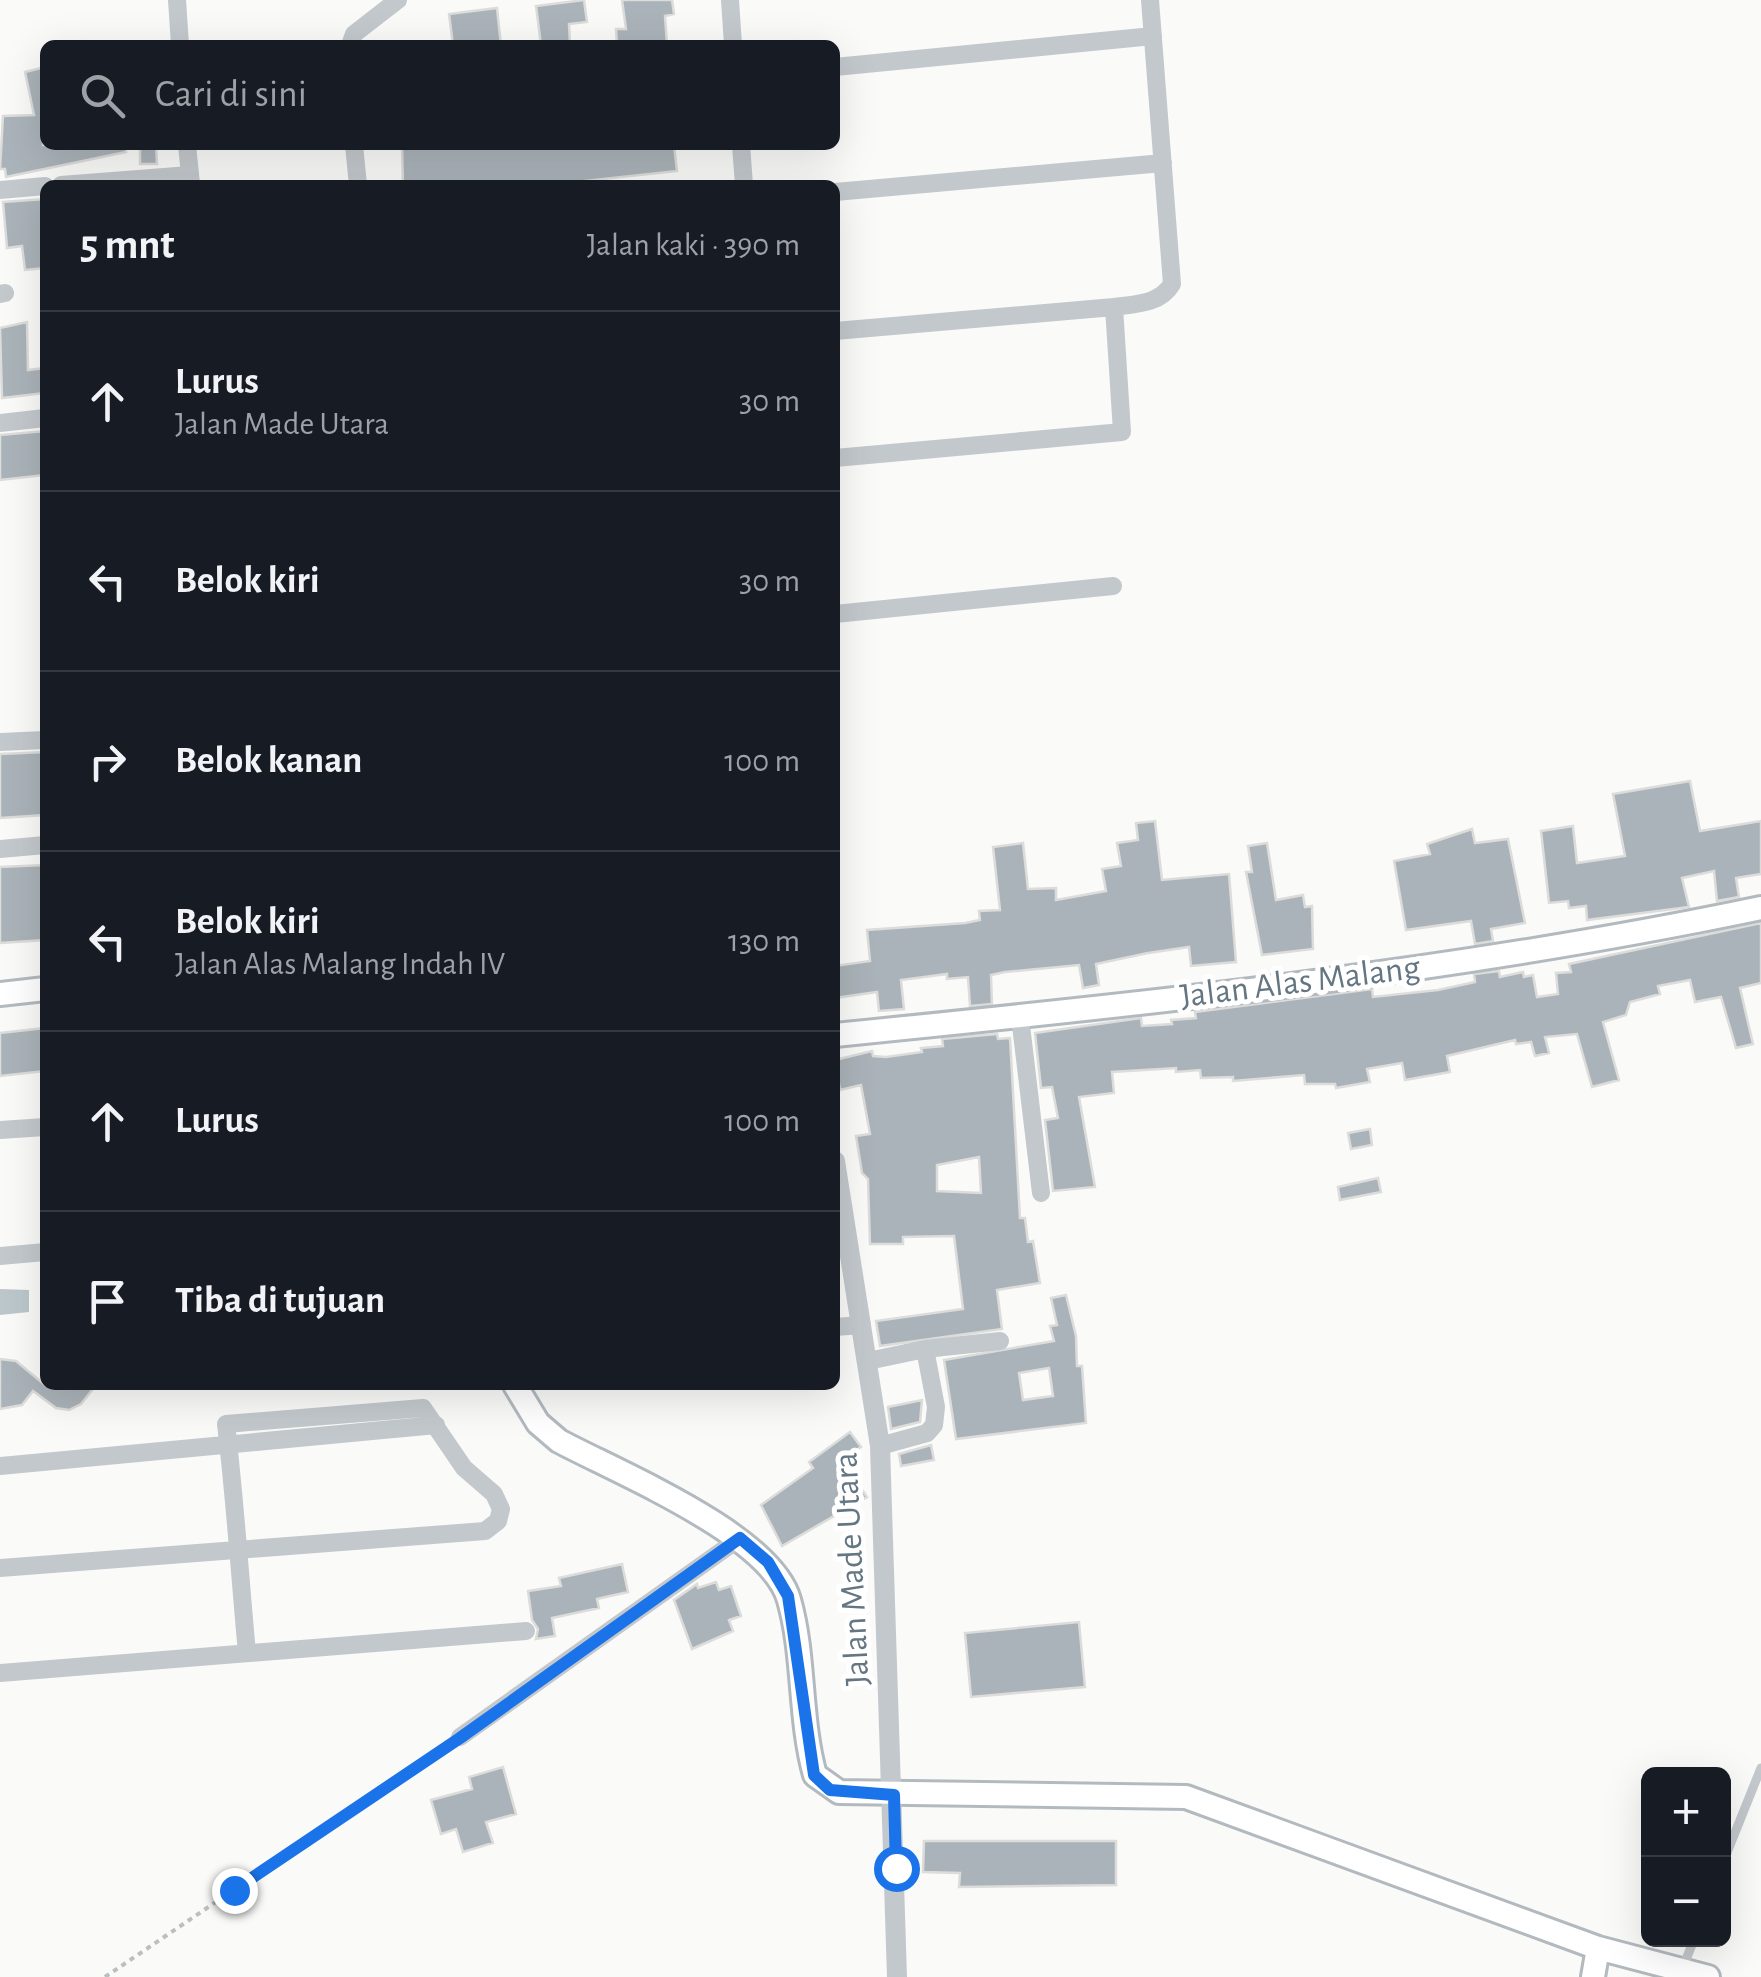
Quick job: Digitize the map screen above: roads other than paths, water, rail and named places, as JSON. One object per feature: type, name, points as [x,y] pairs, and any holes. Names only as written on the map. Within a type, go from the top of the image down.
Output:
[{"type":"main road","name":"Jalan Alas Malang","points":[[840,1034],[1020,1016],[1568,947],[1761,908]]},
{"type":"main road","points":[[0,994],[40,990]]},
{"type":"main road","points":[[518,1390],[538,1423],[559,1442],[740,1538],[768,1562],[788,1596],[814,1775],[830,1790],[894,1795],[1186,1797],[1598,1948],[1632,1967],[1708,1977]]},
{"type":"main road","points":[[1593,1977],[1598,1948]]},
{"type":"street","points":[[177,0],[180,40]]},
{"type":"street","points":[[352,40],[354,34],[398,0]]},
{"type":"street","points":[[730,0],[733,40]]},
{"type":"street","points":[[840,330],[1114,307],[1153,301],[1166,294],[1172,284],[1150,0]]},
{"type":"street","points":[[840,67],[1152,36]]},
{"type":"street","points":[[188,150],[190,180]]},
{"type":"street","points":[[354,150],[358,180]]},
{"type":"street","points":[[741,150],[744,180]]},
{"type":"street","points":[[840,192],[1162,163]]},
{"type":"street","points":[[0,190],[40,186]]},
{"type":"street","points":[[840,458],[1122,432],[1114,307]]},
{"type":"street","points":[[0,424],[40,419]]},
{"type":"street","points":[[840,613],[1113,586]]},
{"type":"street","points":[[0,742],[40,740]]},
{"type":"street","points":[[0,849],[40,845]]},
{"type":"street","points":[[1020,1016],[1041,1194]]},
{"type":"street","points":[[0,1130],[40,1127]]},
{"type":"street","name":"Jalan Made Utara","points":[[840,1192],[880,1446],[897,1977]]},
{"type":"street","points":[[0,1256],[40,1252]]},
{"type":"street","points":[[840,1328],[862,1326]]},
{"type":"street","points":[[868,1362],[926,1349],[1000,1341]]},
{"type":"street","points":[[880,1446],[927,1433],[935,1423],[926,1349]]},
{"type":"street","points":[[0,1466],[436,1425],[464,1468],[494,1494],[501,1509],[498,1521],[485,1530],[0,1568]]},
{"type":"street","points":[[229,1444],[247,1653]]},
{"type":"street","points":[[460,1738],[740,1538]]},
{"type":"street","points":[[0,1672],[526,1631]]},
{"type":"lane","points":[[1725,1857],[1761,1768]]},
{"type":"lane","points":[[1682,1973],[1691,1947]]}]
